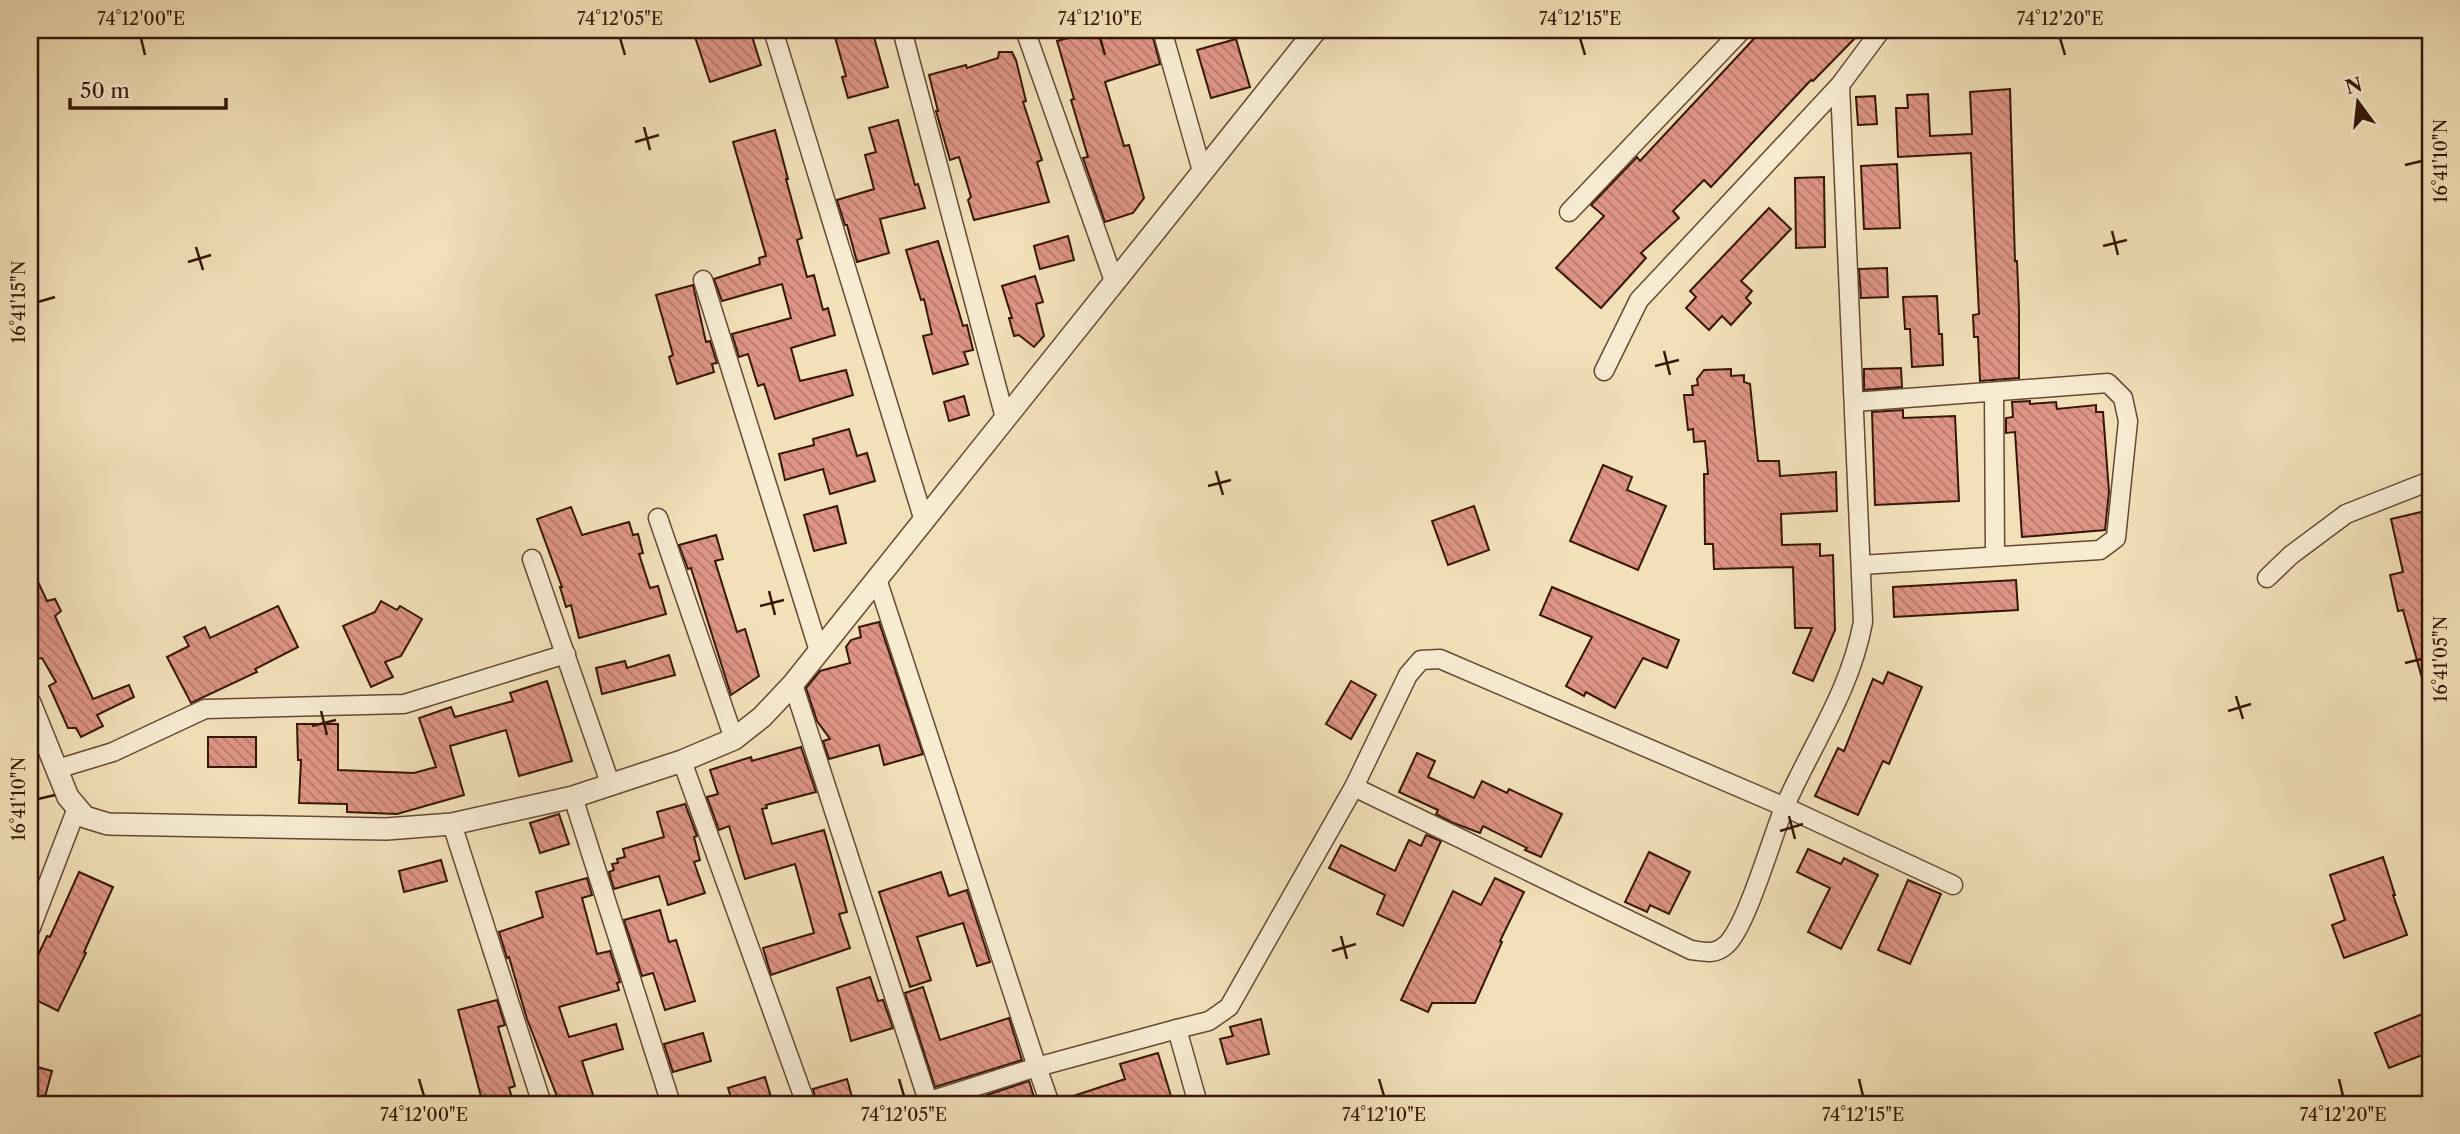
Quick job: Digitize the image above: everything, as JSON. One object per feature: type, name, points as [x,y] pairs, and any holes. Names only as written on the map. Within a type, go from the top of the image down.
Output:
[{"type":"street","points":[[773,30],[923,521]]},
{"type":"street","points":[[902,30],[1005,418]]},
{"type":"street","points":[[1025,30],[1114,281]]},
{"type":"street","points":[[1162,30],[1202,171]]},
{"type":"street","points":[[1569,212],[1742,30]]},
{"type":"street","points":[[1604,371],[1639,300],[1840,86],[1881,30]]},
{"type":"street","points":[[30,703],[68,797],[85,817],[108,824],[386,829],[452,824],[611,786],[734,739],[762,717],[793,684],[1310,33]]},
{"type":"street","points":[[1354,787],[1691,950],[1713,953],[1727,944],[1740,922],[1785,807],[1838,702],[1858,646],[1863,622],[1840,86]]},
{"type":"street","points":[[703,280],[819,651]]},
{"type":"street","points":[[1854,402],[2108,383],[2123,398],[2128,421],[2116,538],[2100,550],[1861,565]]},
{"type":"street","points":[[1994,392],[1996,556]]},
{"type":"street","points":[[2267,578],[2291,555],[2346,514],[2430,481]]},
{"type":"street","points":[[658,519],[734,739]]},
{"type":"street","points":[[531,559],[611,786]]},
{"type":"street","points":[[877,579],[1050,1104]]},
{"type":"street","points":[[57,769],[113,752],[205,709],[404,704],[566,654]]},
{"type":"street","points":[[793,684],[926,1103],[1037,1067],[1209,1021],[1229,1007],[1354,787],[1408,675],[1421,660],[1440,659],[1785,807],[1952,885]]},
{"type":"street","points":[[682,761],[806,1104]]},
{"type":"street","points":[[573,797],[671,1104]]},
{"type":"street","points":[[30,930],[77,808]]},
{"type":"street","points":[[452,824],[541,1104]]},
{"type":"street","points":[[1177,1029],[1198,1104]]},
{"type":"building","points":[[707,30],[750,30],[761,65],[710,82],[694,34]]},
{"type":"building","points":[[833,30],[872,30],[888,87],[848,98],[842,77],[846,76]]},
{"type":"building","points":[[1111,30],[1151,30],[1160,64],[1105,82],[1124,146],[1129,145],[1144,198],[1133,213],[1105,222],[1083,158],[1088,157],[1057,41],[1090,32],[1091,36]]},
{"type":"building","points":[[1762,30],[1863,30],[1813,81],[1811,80],[1711,187],[1704,180],[1673,211],[1679,218],[1641,253],[1646,258],[1601,308],[1556,268],[1604,216],[1591,205],[1637,157],[1640,161]]},
{"type":"building","points":[[1236,39],[1250,87],[1211,98],[1197,50]]},
{"type":"building","points":[[999,52],[1012,52],[1016,60],[1026,101],[1023,102],[1042,160],[1037,162],[1049,202],[974,220],[968,200],[971,197],[959,157],[950,160],[929,75],[966,65],[967,68],[998,58]]},
{"type":"building","points":[[2010,89],[2019,309],[2019,378],[1980,381],[1978,337],[1974,337],[1973,315],[1979,314],[1971,153],[1898,157],[1896,108],[1908,108],[1907,95],[1928,94],[1930,136],[1972,134],[1970,92]]},
{"type":"building","points":[[1875,96],[1877,124],[1858,125],[1856,97]]},
{"type":"building","points":[[898,120],[915,185],[918,184],[925,208],[880,219],[889,253],[857,262],[837,200],[874,189],[865,155],[876,152],[869,128]]},
{"type":"building","points":[[775,130],[802,238],[797,240],[807,277],[814,275],[823,310],[828,308],[835,335],[791,348],[800,381],[846,370],[853,395],[775,419],[764,384],[758,386],[748,354],[739,357],[732,334],[791,318],[782,284],[722,301],[714,279],[760,264],[759,258],[766,256],[733,142]]},
{"type":"building","points":[[1897,164],[1900,228],[1864,229],[1861,166]]},
{"type":"building","points":[[1824,177],[1825,247],[1796,248],[1795,178]]},
{"type":"building","points":[[1769,208],[1791,229],[1741,281],[1752,291],[1746,298],[1751,303],[1731,325],[1722,316],[1709,330],[1686,308],[1696,297],[1690,291]]},
{"type":"building","points":[[1068,236],[1074,260],[1040,269],[1034,246]]},
{"type":"building","points":[[938,241],[963,326],[967,325],[973,350],[964,352],[968,364],[933,374],[923,336],[932,334],[924,299],[921,300],[906,250]]},
{"type":"building","points":[[1887,268],[1888,297],[1861,298],[1859,269]]},
{"type":"building","points":[[1035,276],[1043,302],[1036,304],[1044,336],[1034,347],[1019,335],[1014,336],[1009,318],[1012,318],[1002,286]]},
{"type":"building","points":[[693,285],[706,342],[710,341],[717,363],[712,364],[714,372],[677,384],[669,357],[673,355],[656,295]]},
{"type":"building","points":[[1937,296],[1943,365],[1912,367],[1910,329],[1905,329],[1903,297]]},
{"type":"building","points":[[1901,368],[1902,387],[1864,390],[1864,369]]},
{"type":"building","points":[[1731,369],[1731,376],[1744,375],[1744,382],[1750,384],[1758,461],[1779,461],[1780,476],[1836,472],[1837,511],[1781,514],[1782,545],[1820,544],[1820,556],[1833,555],[1835,630],[1813,681],[1793,673],[1812,628],[1795,628],[1793,567],[1714,569],[1713,544],[1705,544],[1704,474],[1708,474],[1705,441],[1694,442],[1693,429],[1688,430],[1684,395],[1693,395],[1692,386],[1698,385],[1697,379],[1704,370]]},
{"type":"building","points":[[964,396],[969,415],[949,421],[944,402]]},
{"type":"building","points":[[2030,401],[2030,404],[2056,402],[2057,409],[2096,405],[2096,412],[2103,412],[2109,492],[2105,530],[2022,537],[2015,432],[2006,433],[2006,418],[2013,417],[2012,402]]},
{"type":"building","points":[[1903,410],[1903,418],[1955,416],[1959,501],[1875,505],[1872,412]]},
{"type":"building","points":[[849,429],[857,456],[867,453],[875,481],[830,494],[823,469],[785,480],[779,454],[814,445],[813,439]]},
{"type":"building","points":[[1603,465],[1632,477],[1627,490],[1666,506],[1638,570],[1570,541]]},
{"type":"building","points":[[837,506],[846,543],[814,551],[804,515]]},
{"type":"building","points":[[1474,506],[1489,550],[1448,565],[1432,521]]},
{"type":"building","points":[[571,507],[582,535],[629,522],[633,535],[638,534],[643,553],[639,554],[650,588],[658,586],[666,614],[579,638],[571,605],[566,607],[562,587],[537,519]]},
{"type":"building","points":[[2421,512],[2430,551],[2430,689],[2425,689],[2403,610],[2398,611],[2390,575],[2403,572],[2391,519]]},
{"type":"building","points":[[716,535],[723,559],[715,561],[737,632],[745,629],[759,676],[731,695],[691,568],[688,569],[679,545]]},
{"type":"building","points":[[30,565],[47,601],[55,599],[61,611],[55,616],[93,699],[129,685],[134,697],[97,715],[103,726],[81,737],[76,728],[68,728],[49,686],[56,682],[42,658],[36,659],[30,644]]},
{"type":"building","points":[[2016,580],[2018,610],[1894,617],[1893,587]]},
{"type":"building","points":[[1552,587],[1679,640],[1667,668],[1643,658],[1615,708],[1586,692],[1584,696],[1566,686],[1592,637],[1540,615]]},
{"type":"building","points":[[381,601],[397,610],[400,606],[422,619],[401,656],[385,662],[393,677],[371,687],[343,626],[375,612]]},
{"type":"building","points":[[278,606],[298,647],[255,669],[257,672],[191,703],[167,657],[189,646],[184,637],[205,627],[210,638]]},
{"type":"building","points":[[879,622],[923,754],[884,765],[879,745],[829,759],[823,741],[830,739],[817,721],[806,688],[820,671],[850,663],[846,647],[851,640],[861,637],[859,627]]},
{"type":"building","points":[[669,655],[675,675],[602,694],[596,668],[625,661],[627,668]]},
{"type":"building","points":[[1888,672],[1922,687],[1889,764],[1883,761],[1858,815],[1815,796],[1838,748],[1844,751],[1873,679],[1883,684]]},
{"type":"building","points":[[547,681],[572,761],[519,776],[506,730],[450,746],[464,795],[397,814],[347,812],[347,804],[299,803],[301,760],[298,760],[297,724],[338,724],[338,770],[414,773],[436,767],[419,718],[451,707],[455,717],[513,701],[510,693]]},
{"type":"building","points":[[1351,681],[1376,695],[1351,739],[1326,724]]},
{"type":"building","points":[[208,737],[256,737],[256,767],[208,767]]},
{"type":"building","points":[[801,747],[816,792],[766,805],[767,808],[762,809],[772,844],[824,830],[847,912],[839,914],[850,948],[771,975],[763,948],[814,933],[795,864],[745,879],[729,826],[719,830],[707,797],[718,794],[710,770],[751,757],[752,761]]},
{"type":"building","points":[[1417,753],[1435,761],[1428,777],[1474,798],[1482,781],[1507,793],[1509,789],[1562,814],[1541,857],[1483,826],[1480,833],[1451,822],[1436,814],[1438,810],[1399,792]]},
{"type":"building","points":[[685,804],[697,836],[694,837],[700,860],[694,862],[705,893],[668,905],[659,876],[614,889],[609,872],[614,870],[612,864],[618,863],[617,859],[625,857],[623,849],[664,837],[657,812]]},
{"type":"building","points":[[559,814],[569,844],[540,853],[530,823]]},
{"type":"building","points":[[1426,835],[1441,841],[1403,926],[1377,914],[1385,895],[1329,868],[1341,845],[1395,871],[1409,840],[1421,846]]},
{"type":"building","points":[[1808,849],[1841,864],[1844,858],[1878,875],[1841,949],[1808,932],[1830,888],[1797,872]]},
{"type":"building","points":[[1649,852],[1690,872],[1669,914],[1650,905],[1647,912],[1625,902]]},
{"type":"building","points":[[2383,857],[2407,935],[2344,958],[2332,925],[2345,920],[2330,875]]},
{"type":"building","points":[[441,860],[447,881],[404,892],[399,871]]},
{"type":"building","points":[[79,872],[113,887],[58,1011],[30,997],[30,972],[47,936],[50,937]]},
{"type":"building","points":[[941,872],[949,896],[967,890],[990,962],[977,966],[963,923],[917,937],[931,980],[910,987],[879,892]]},
{"type":"building","points":[[587,878],[592,895],[582,898],[597,954],[610,951],[620,982],[617,983],[619,990],[559,1007],[569,1037],[616,1024],[623,1049],[582,1061],[594,1098],[575,1104],[560,1104],[527,1019],[499,932],[543,917],[536,892]]},
{"type":"building","points":[[1495,878],[1524,892],[1500,941],[1502,942],[1475,1003],[1432,1003],[1428,1012],[1401,1000],[1453,891],[1481,905]]},
{"type":"building","points":[[1908,880],[1941,894],[1910,964],[1878,950]]},
{"type":"building","points":[[660,910],[669,942],[676,940],[695,1001],[665,1010],[653,973],[642,976],[624,920]]},
{"type":"building","points":[[870,977],[878,1001],[883,1000],[893,1028],[851,1041],[837,988]]},
{"type":"building","points":[[923,987],[940,1040],[1009,1018],[1022,1060],[935,1087],[905,993]]},
{"type":"building","points":[[497,1000],[505,1025],[498,1027],[515,1086],[509,1088],[514,1104],[483,1104],[458,1010]]},
{"type":"building","points":[[2430,1011],[2430,1052],[2389,1068],[2375,1033]]},
{"type":"building","points":[[1261,1019],[1269,1054],[1227,1064],[1220,1039],[1233,1036],[1230,1027]]},
{"type":"building","points":[[703,1033],[711,1061],[673,1072],[664,1044]]},
{"type":"building","points":[[1158,1053],[1171,1096],[1145,1104],[1061,1104],[1061,1100],[1125,1079],[1120,1064]]},
{"type":"building","points":[[30,1065],[52,1071],[43,1104],[30,1104]]},
{"type":"building","points":[[765,1077],[773,1104],[733,1104],[728,1088]]},
{"type":"building","points":[[847,1079],[854,1104],[817,1104],[813,1089]]},
{"type":"building","points":[[1029,1081],[1036,1104],[990,1104],[987,1095]]}]
